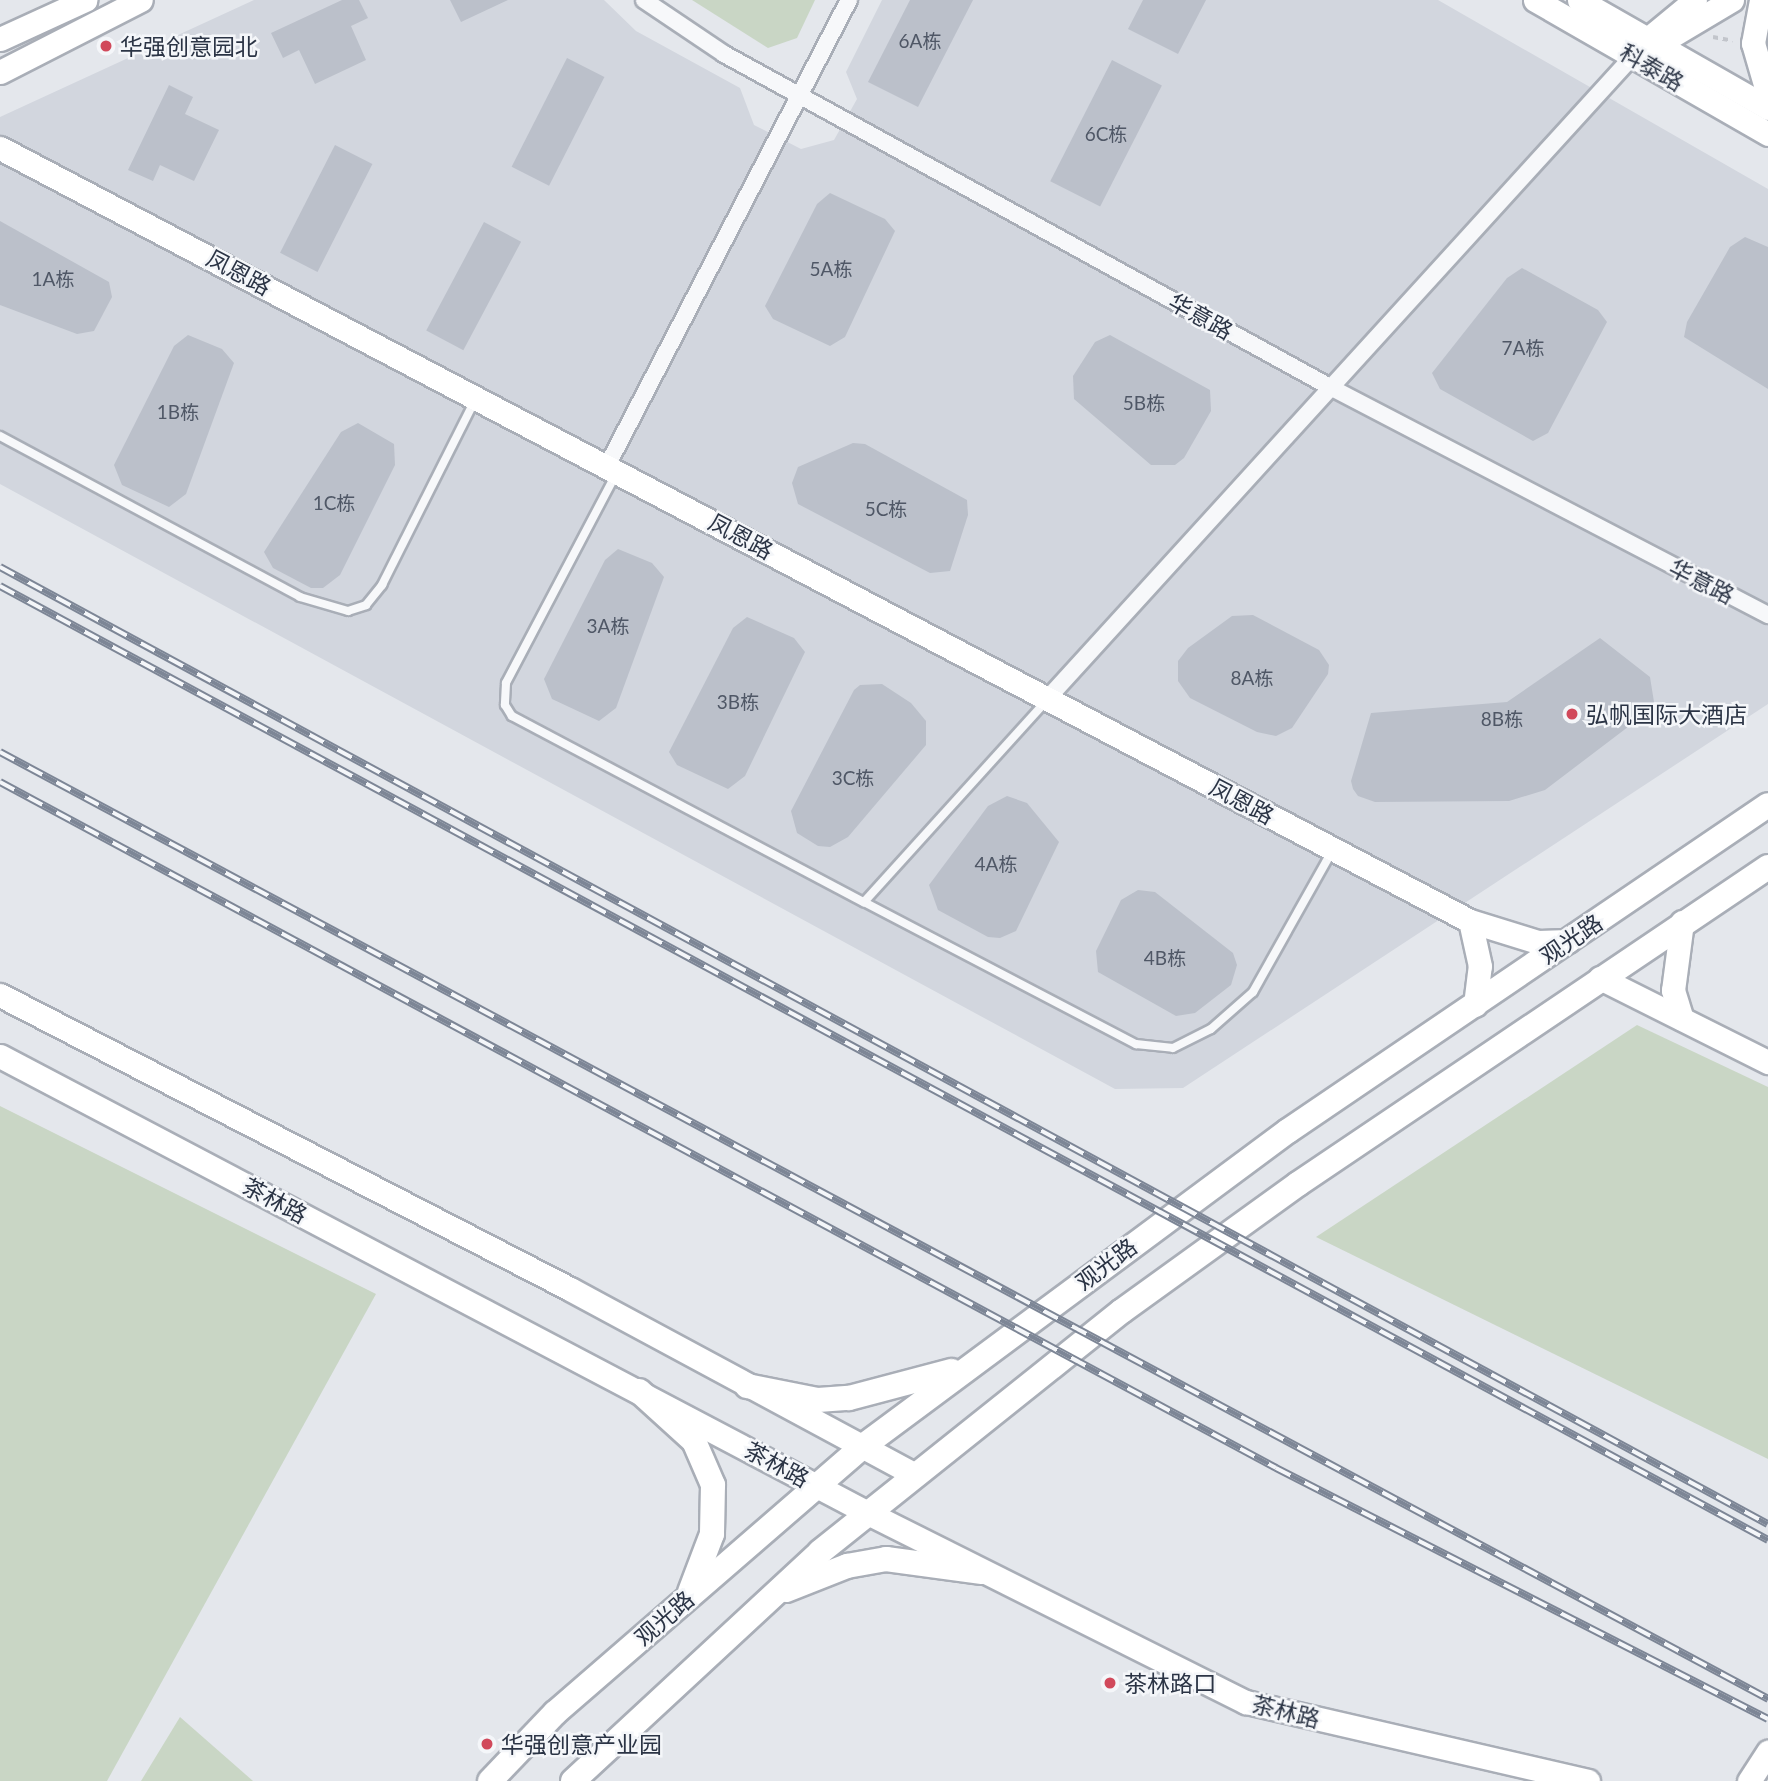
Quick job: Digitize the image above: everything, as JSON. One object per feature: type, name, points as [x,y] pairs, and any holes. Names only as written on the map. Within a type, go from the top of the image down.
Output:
[{"type":"main road","name":"观光路","points":[[490,1781],[555,1713],[862,1447],[1288,1131],[1768,804]]},
{"type":"main road","name":"观光路","points":[[573,1781],[764,1600],[914,1474],[1232,1232],[1682,922],[1768,867]]},
{"type":"main road","points":[[747,1387],[818,1400],[849,1398],[912,1384],[984,1357]]},
{"type":"main road","points":[[639,1391],[694,1441],[713,1485],[712,1534],[687,1598]]},
{"type":"main road","points":[[764,1600],[847,1566],[886,1559],[982,1572]]},
{"type":"street","points":[[0,39],[85,0]]},
{"type":"street","points":[[1,72],[141,0]]},
{"type":"street","name":"华意路","points":[[644,0],[724,54],[1329,387],[1768,615]]},
{"type":"street","points":[[612,468],[849,0]]},
{"type":"street","name":"科泰路","points":[[1535,0],[1646,47],[1768,108]]},
{"type":"street","name":"科泰路","points":[[1578,0],[1768,134]]},
{"type":"street","points":[[1048,698],[1329,387],[1646,47],[1695,0]]},
{"type":"street","points":[[1646,47],[1732,0]]},
{"type":"street","points":[[1761,0],[1753,43],[1768,95]]},
{"type":"street","name":"凤恩路","points":[[4,145],[1470,922],[1528,940],[1568,941]]},
{"type":"street","points":[[1470,922],[1480,966],[1475,1005]]},
{"type":"street","points":[[1682,922],[1673,990],[1682,1019]]},
{"type":"street","points":[[1600,978],[1768,1062]]},
{"type":"street","points":[[0,995],[570,1289],[747,1387],[914,1474]]},
{"type":"street","name":"茶林路","points":[[0,1056],[866,1512],[1246,1702],[1588,1781]]},
{"type":"street","points":[[1751,1779],[1768,1752]]},
{"type":"lane","points":[[0,436],[300,597],[348,611],[366,605],[382,585],[476,397]]},
{"type":"lane","points":[[612,468],[506,684],[505,705],[512,716],[1136,1044],[1173,1048],[1211,1029],[1253,992],[1333,849]]},
{"type":"lane","points":[[864,902],[1048,698]]},
{"type":"shaded area","points":[[254,0],[604,0],[636,31],[740,88],[754,125],[801,149],[834,140],[857,99],[846,72],[882,0],[1438,0],[1768,189],[1768,704],[1183,1088],[1115,1089],[0,484],[0,117]]},
{"type":"green space","points":[[692,0],[815,0],[797,38],[768,48]]},
{"type":"green space","points":[[1637,1025],[1768,1087],[1768,1459],[1316,1237]]},
{"type":"green space","points":[[0,1106],[376,1294],[107,1781],[0,1781]]},
{"type":"green space","points":[[180,1717],[253,1781],[141,1781]]},
{"type":"building","points":[[342,0],[359,0],[368,18],[351,26],[366,60],[315,84],[299,50],[283,58],[271,33]]},
{"type":"building","points":[[450,0],[508,0],[461,22]]},
{"type":"building","points":[[910,0],[973,0],[918,107],[868,82]]},
{"type":"building","points":[[1143,0],[1206,0],[1178,54],[1128,29]]},
{"type":"building","points":[[567,58],[604,77],[549,186],[512,167]]},
{"type":"building","points":[[1112,60],[1162,85],[1100,207],[1050,181]]},
{"type":"building","points":[[169,85],[193,97],[185,114],[219,130],[194,181],[160,165],[153,181],[128,170]]},
{"type":"building","points":[[335,145],[372,164],[317,272],[280,253]]},
{"type":"building","points":[[830,193],[885,219],[895,231],[845,337],[830,346],[773,319],[765,306],[817,204]]},
{"type":"building","points":[[0,221],[109,282],[112,297],[94,331],[77,334],[0,305]]},
{"type":"building","points":[[484,222],[521,242],[463,350],[426,331]]},
{"type":"building","points":[[1745,237],[1768,247],[1768,389],[1684,337],[1687,322],[1730,247]]},
{"type":"building","points":[[1522,268],[1598,310],[1607,322],[1548,433],[1533,441],[1440,389],[1432,373],[1507,278]]},
{"type":"building","points":[[188,335],[222,349],[234,363],[186,494],[169,507],[122,485],[114,465],[174,346]]},
{"type":"building","points":[[1110,335],[1210,390],[1211,411],[1184,458],[1175,465],[1151,465],[1074,399],[1073,376],[1095,342]]},
{"type":"building","points":[[358,423],[394,444],[395,465],[340,575],[323,588],[311,588],[273,568],[264,552],[341,432]]},
{"type":"building","points":[[853,443],[865,444],[967,500],[968,515],[950,571],[930,573],[798,504],[792,483],[798,467]]},
{"type":"building","points":[[618,549],[652,563],[664,577],[616,708],[599,721],[552,699],[544,679],[605,560]]},
{"type":"building","points":[[1253,615],[1319,650],[1329,665],[1328,674],[1292,728],[1276,736],[1257,732],[1190,698],[1178,681],[1178,661],[1188,648],[1232,616]]},
{"type":"building","points":[[747,617],[794,638],[805,652],[745,776],[728,789],[677,765],[669,752],[733,628]]},
{"type":"building","points":[[1600,638],[1650,677],[1654,702],[1649,711],[1545,790],[1509,801],[1375,802],[1358,796],[1353,789],[1351,781],[1371,713],[1507,702]]},
{"type":"building","points":[[882,684],[911,703],[926,721],[926,745],[848,837],[830,847],[818,846],[797,833],[791,811],[854,690],[860,685]]},
{"type":"building","points":[[1007,796],[1027,803],[1059,842],[1016,931],[1000,938],[988,937],[938,910],[929,885],[988,806]]},
{"type":"building","points":[[1138,890],[1155,892],[1233,953],[1237,965],[1231,985],[1195,1013],[1176,1016],[1098,972],[1096,951],[1121,900]]},
{"type":"railway","points":[[0,567],[1768,1524]]},
{"type":"railway","points":[[0,586],[1768,1540]]},
{"type":"railway","points":[[0,752],[1768,1699]]},
{"type":"railway","points":[[0,782],[1276,1468],[1768,1719]]},
{"type":"place","name":"华强创意园北","points":[[106,46]]},
{"type":"place","name":"弘帆国际大酒店","points":[[1572,714]]},
{"type":"place","name":"茶林路口","points":[[1110,1683]]},
{"type":"place","name":"华强创意产业园","points":[[487,1744]]}]
